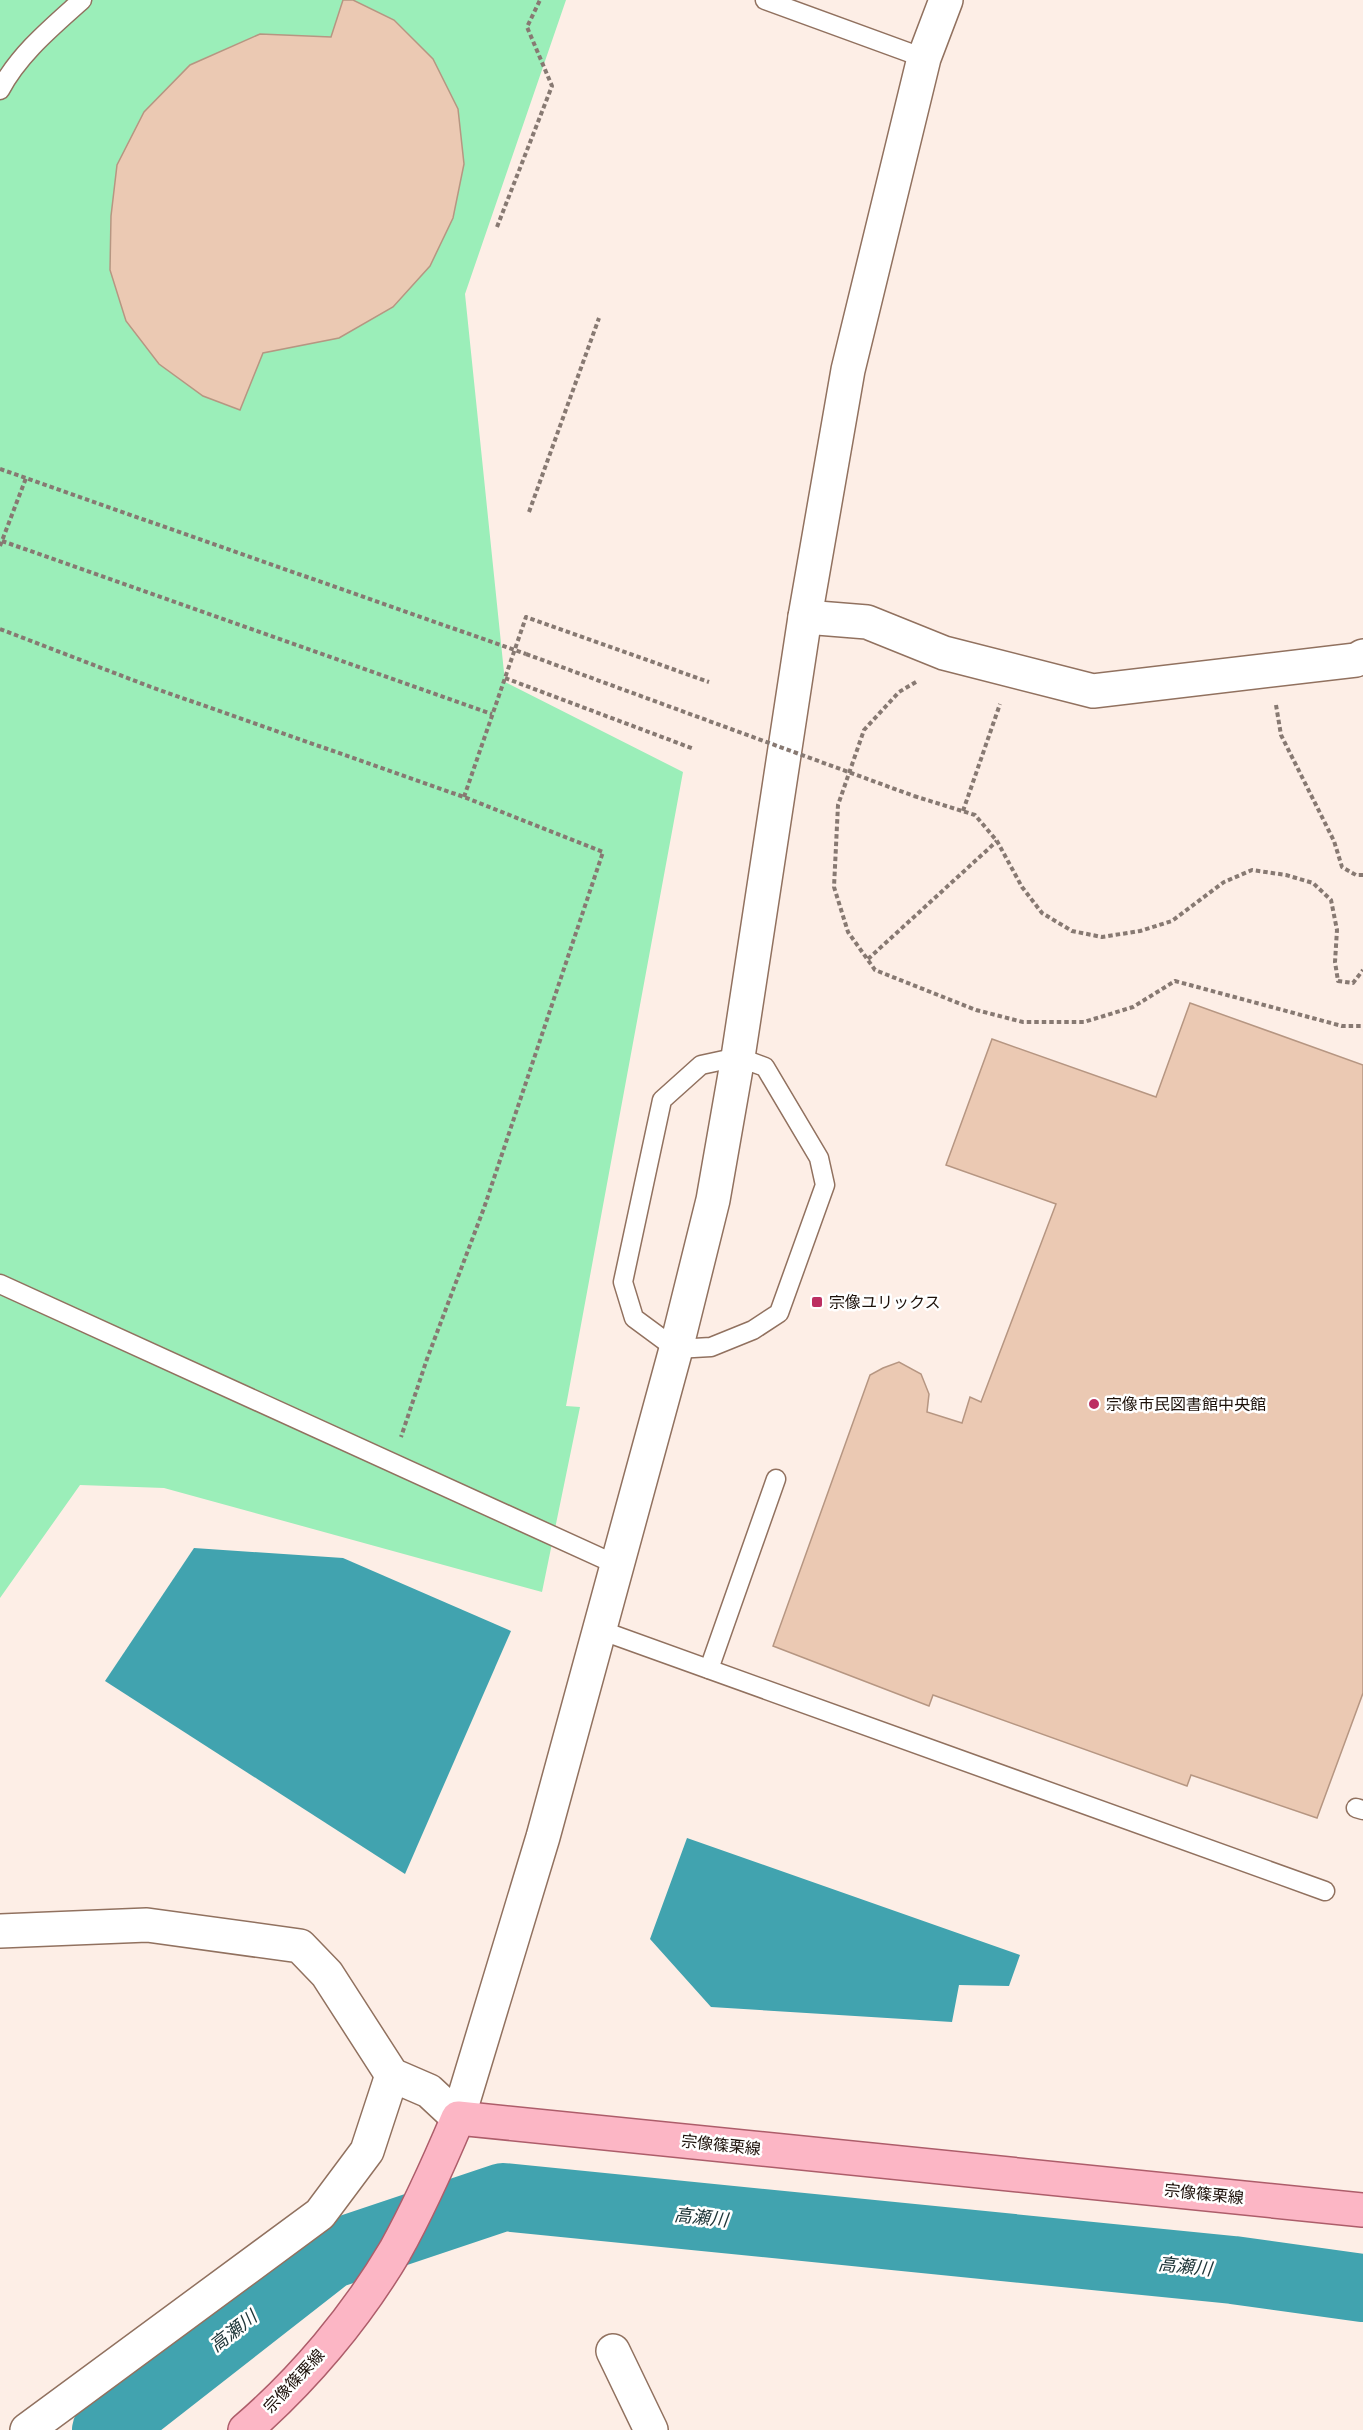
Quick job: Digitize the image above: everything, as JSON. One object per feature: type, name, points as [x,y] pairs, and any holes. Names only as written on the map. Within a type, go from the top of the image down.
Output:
[{"type":"main road","name":"宗像篠栗線","points":[[245,2430],[272,2407],[350,2318],[394,2252],[432,2180],[458,2118],[1363,2210]]},
{"type":"street","points":[[0,1931],[147,1925],[300,1946],[327,1974],[392,2075],[429,2091],[458,2118],[543,1837],[676,1349],[713,1200],[738,1057],[805,617],[848,370],[924,58],[946,0]]},
{"type":"street","points":[[805,617],[867,622],[957,657],[1094,691],[1356,660],[1363,656]]},
{"type":"street","points":[[27,2430],[320,2214],[367,2151],[392,2075]]},
{"type":"street","points":[[613,2351],[651,2430]]},
{"type":"lane","points":[[0,90],[8,74],[48,31],[82,0]]},
{"type":"lane","points":[[765,0],[924,58]]},
{"type":"lane","points":[[738,1057],[765,1067],[819,1158],[825,1185],[779,1312],[753,1330],[711,1347],[676,1349],[634,1318],[623,1282],[662,1100],[701,1065],[738,1057]]},
{"type":"lane","points":[[0,1284],[617,1565]]},
{"type":"lane","points":[[709,1669],[776,1479]]},
{"type":"lane","points":[[600,1630],[1325,1891]]},
{"type":"path","points":[[497,227],[552,87],[527,27],[540,0]]},
{"type":"path","points":[[530,512],[599,318]]},
{"type":"path","points":[[0,469],[526,654],[914,796],[975,815],[997,841],[1022,887],[1042,913],[1072,931],[1102,937],[1140,931],[1172,921],[1224,882],[1252,870],[1286,875],[1313,883],[1331,900],[1337,930],[1335,962],[1338,981],[1353,983],[1363,970]]},
{"type":"path","points":[[0,546],[26,478]]},
{"type":"path","points":[[2,541],[492,714]]},
{"type":"path","points":[[464,797],[526,617],[709,682]]},
{"type":"path","points":[[0,629],[151,687],[464,797],[603,852],[484,1208],[427,1359],[393,1463]]},
{"type":"path","points":[[957,657],[899,692],[864,730],[838,805],[834,887],[848,932],[875,970],[976,1010],[1023,1022],[1084,1022],[1133,1007],[1175,981],[1342,1026],[1363,1026]]},
{"type":"path","points":[[963,811],[1012,670]]},
{"type":"path","points":[[1270,670],[1281,735],[1334,841],[1342,867],[1356,875],[1363,875]]},
{"type":"path","points":[[505,678],[694,749]]},
{"type":"path","points":[[867,959],[997,841]]},
{"type":"green space","points":[[0,0],[566,0],[465,294],[505,682],[683,772],[566,1406],[580,1407],[542,1592],[164,1488],[80,1485],[0,1598]]},
{"type":"water","points":[[194,1548],[343,1558],[511,1631],[405,1874],[105,1681]]},
{"type":"water","points":[[687,1838],[1020,1955],[1009,1986],[959,1985],[952,2022],[711,2007],[650,1939]]},
{"type":"building","points":[[343,0],[353,0],[394,20],[433,59],[458,109],[464,164],[453,218],[430,266],[393,307],[339,338],[263,353],[240,410],[203,396],[159,364],[126,321],[110,270],[111,216],[117,165],[144,112],[190,65],[260,34],[331,37]]},
{"type":"building","points":[[1190,1003],[1363,1065],[1363,1693],[1317,1818],[1191,1775],[1187,1786],[933,1695],[929,1706],[773,1646],[870,1375],[899,1362],[921,1374],[929,1394],[927,1412],[962,1423],[970,1397],[981,1402],[1056,1204],[946,1165],[992,1039],[1156,1097]]},
{"type":"waterway","name":"高瀬川","points":[[106,2430],[330,2255],[503,2197],[1233,2270],[1363,2288]]},
{"type":"place","name":"宗像ユリックス","points":[[817,1302]]},
{"type":"place","name":"宗像市民図書館中央館","points":[[1094,1404]]}]
